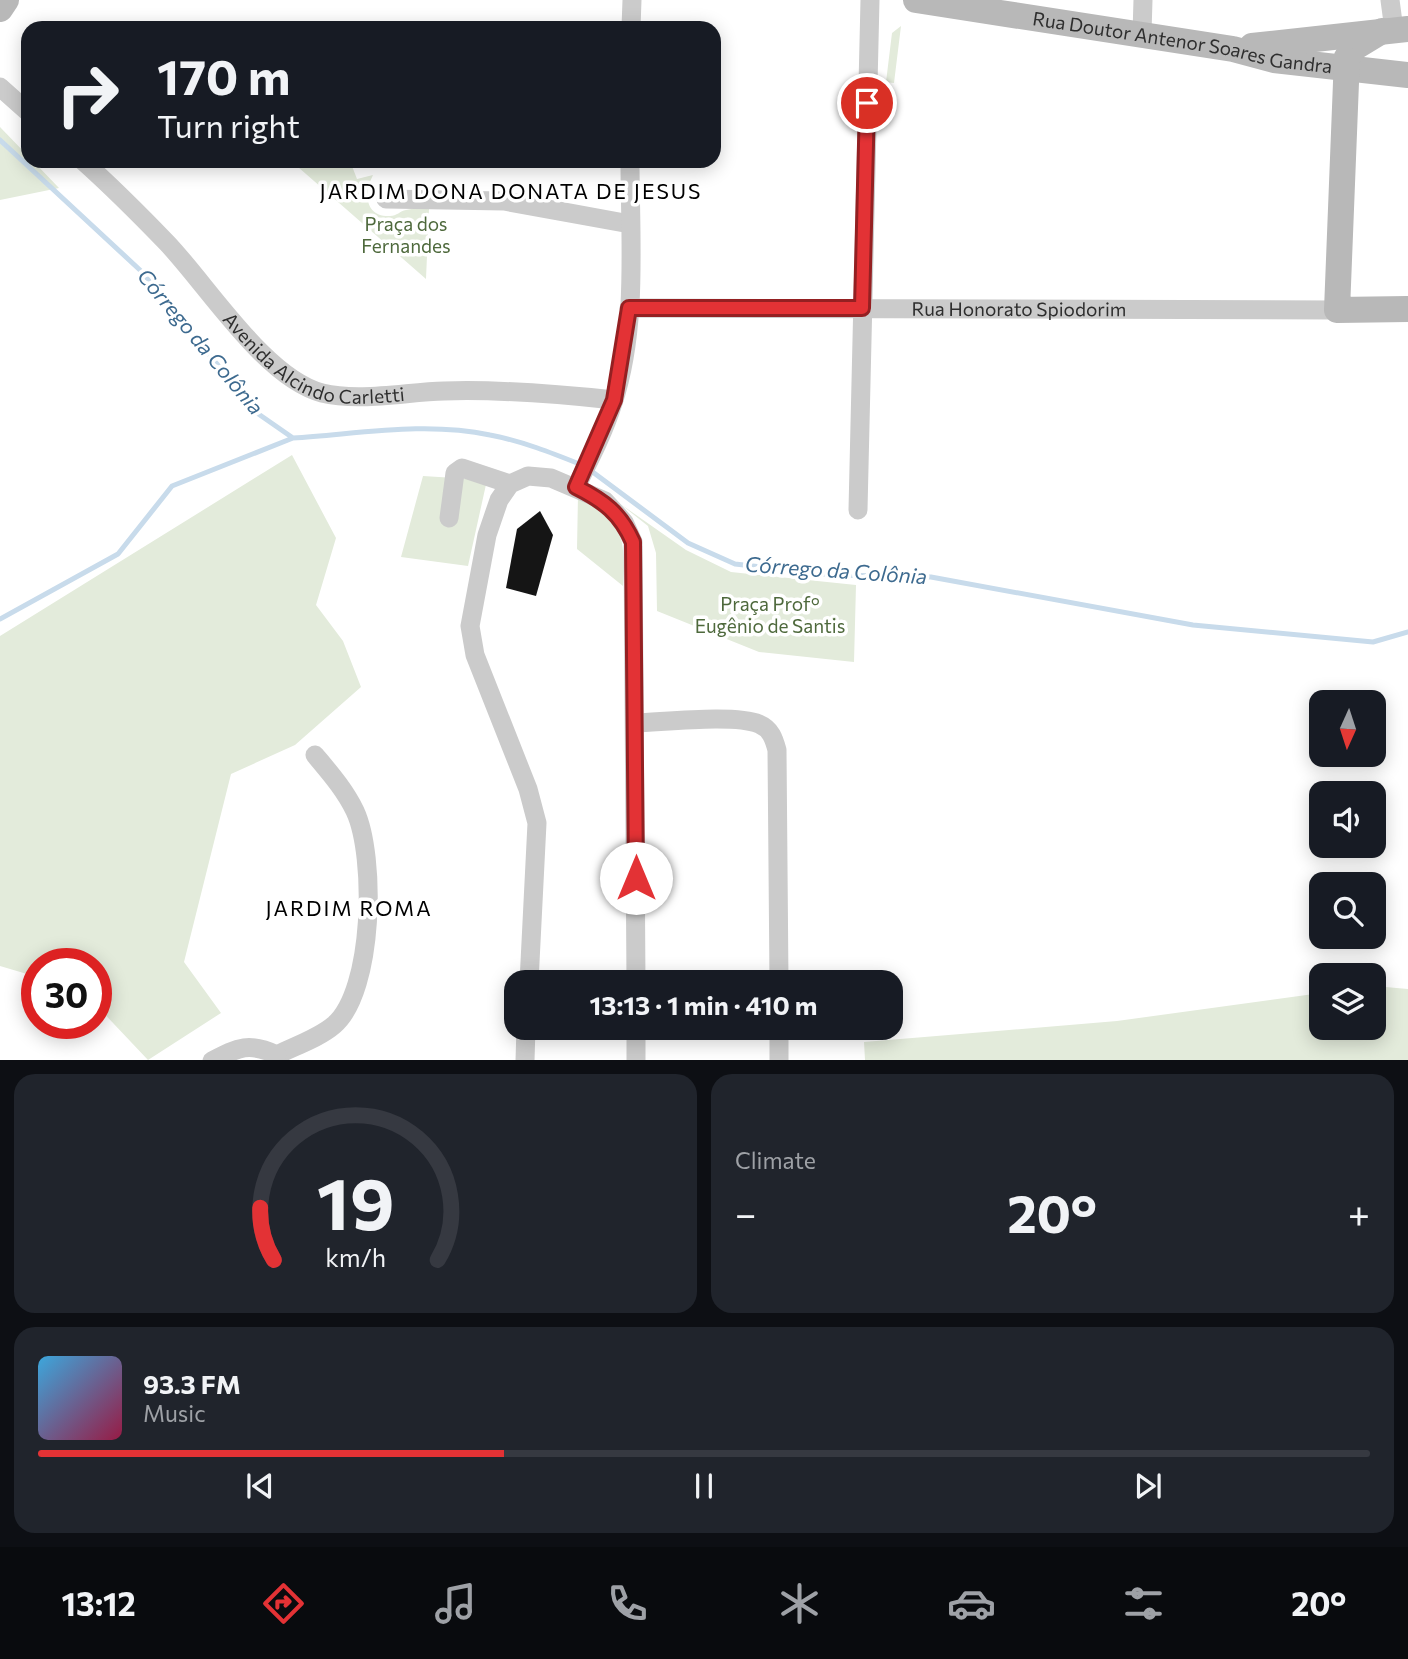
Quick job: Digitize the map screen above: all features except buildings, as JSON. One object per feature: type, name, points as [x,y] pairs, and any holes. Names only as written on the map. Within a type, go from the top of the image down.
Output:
[{"type":"main road","points":[[0,9],[6,0]]},
{"type":"main road","name":"Rua Doutor Antenor Soares Gandra","points":[[916,0],[1006,7],[1233,49],[1274,60],[1408,75]]},
{"type":"main road","points":[[1233,49],[1395,30]]},
{"type":"main road","points":[[1337,310],[1347,57],[1354,48],[1395,30]]},
{"type":"main road","name":"Rua Honorato Spiodorim","points":[[1337,310],[1408,309]]},
{"type":"street","points":[[631,21],[632,0]]},
{"type":"street","points":[[858,510],[870,0]]},
{"type":"street","points":[[1142,33],[1143,0]]},
{"type":"street","points":[[1390,0],[1395,30]]},
{"type":"street","points":[[0,87],[21,106]]},
{"type":"street","name":"Avenida Alcindo Carletti","points":[[90,168],[168,244],[275,367],[301,385],[323,393],[351,395],[457,390],[566,394],[614,400]]},
{"type":"street","points":[[579,481],[600,438],[614,400],[629,308],[630,168]]},
{"type":"street","points":[[386,199],[504,201],[630,224]]},
{"type":"street","name":"Rua Honorato Spiodorim","points":[[629,308],[1337,310]]},
{"type":"street","points":[[449,518],[455,473],[461,468],[510,484]]},
{"type":"street","points":[[530,970],[537,823],[528,789],[475,655],[470,626],[487,535],[499,500],[510,484],[528,476],[579,481],[605,501],[624,522],[633,542],[636,970]]},
{"type":"street","points":[[636,723],[747,721],[768,729],[777,750],[779,970]]},
{"type":"street","points":[[212,1060],[236,1048],[257,1046],[278,1058],[334,1026],[353,1001],[362,976],[367,902],[366,851],[356,813],[342,788],[315,755]]},
{"type":"street","points":[[525,1060],[526,1040]]},
{"type":"street","points":[[636,1040],[636,1060]]},
{"type":"street","points":[[779,1040],[779,1060]]},
{"type":"green space","points":[[901,26],[894,83],[886,82],[892,33]]},
{"type":"green space","points":[[0,127],[21,149],[21,168],[40,168],[59,188],[0,200]]},
{"type":"green space","name":"Praça dos Fernandes","points":[[299,168],[353,168],[357,179],[373,175],[368,189],[368,202],[375,212],[381,215],[392,216],[412,209],[429,209],[426,279]]},
{"type":"green space","points":[[292,455],[336,538],[316,605],[343,641],[361,687],[295,745],[231,774],[184,962],[221,1013],[148,1060],[112,1022],[112,948],[21,948],[21,972],[0,966],[0,636]]},
{"type":"green space","points":[[423,476],[487,480],[468,566],[401,557]]},
{"type":"green space","points":[[578,495],[604,511],[618,531],[624,556],[623,586],[577,549]]},
{"type":"green space","name":"Praça Profº Eugênio de Santis","points":[[619,503],[686,550],[731,572],[856,585],[854,662],[759,652],[657,611],[656,553],[648,526]]},
{"type":"green space","points":[[1386,987],[1408,989],[1408,1060],[865,1060],[864,1042],[1117,1021],[1309,995],[1309,1040],[1386,1040]]},
{"type":"waterway","name":"Córrego da Colônia","points":[[0,140],[21,160]]},
{"type":"waterway","name":"Córrego da Colônia","points":[[30,168],[141,271],[257,413],[293,438],[416,429],[466,431],[514,441],[582,465]]},
{"type":"waterway","points":[[0,619],[118,554],[172,486],[293,438]]},
{"type":"waterway","name":"Córrego da Colônia","points":[[590,470],[688,543],[735,564],[833,575],[931,577],[1193,625],[1373,642],[1408,632]]},
{"type":"district","name":"JARDIM DONA DONATA DE JESUS","points":[[511,192]]},
{"type":"district","name":"JARDIM ROMA","points":[[349,909]]},
{"type":"route","points":[[636,878],[633,542],[624,522],[605,501],[576,487],[600,438],[614,400],[625,349],[629,308],[862,308],[867,103]]}]
